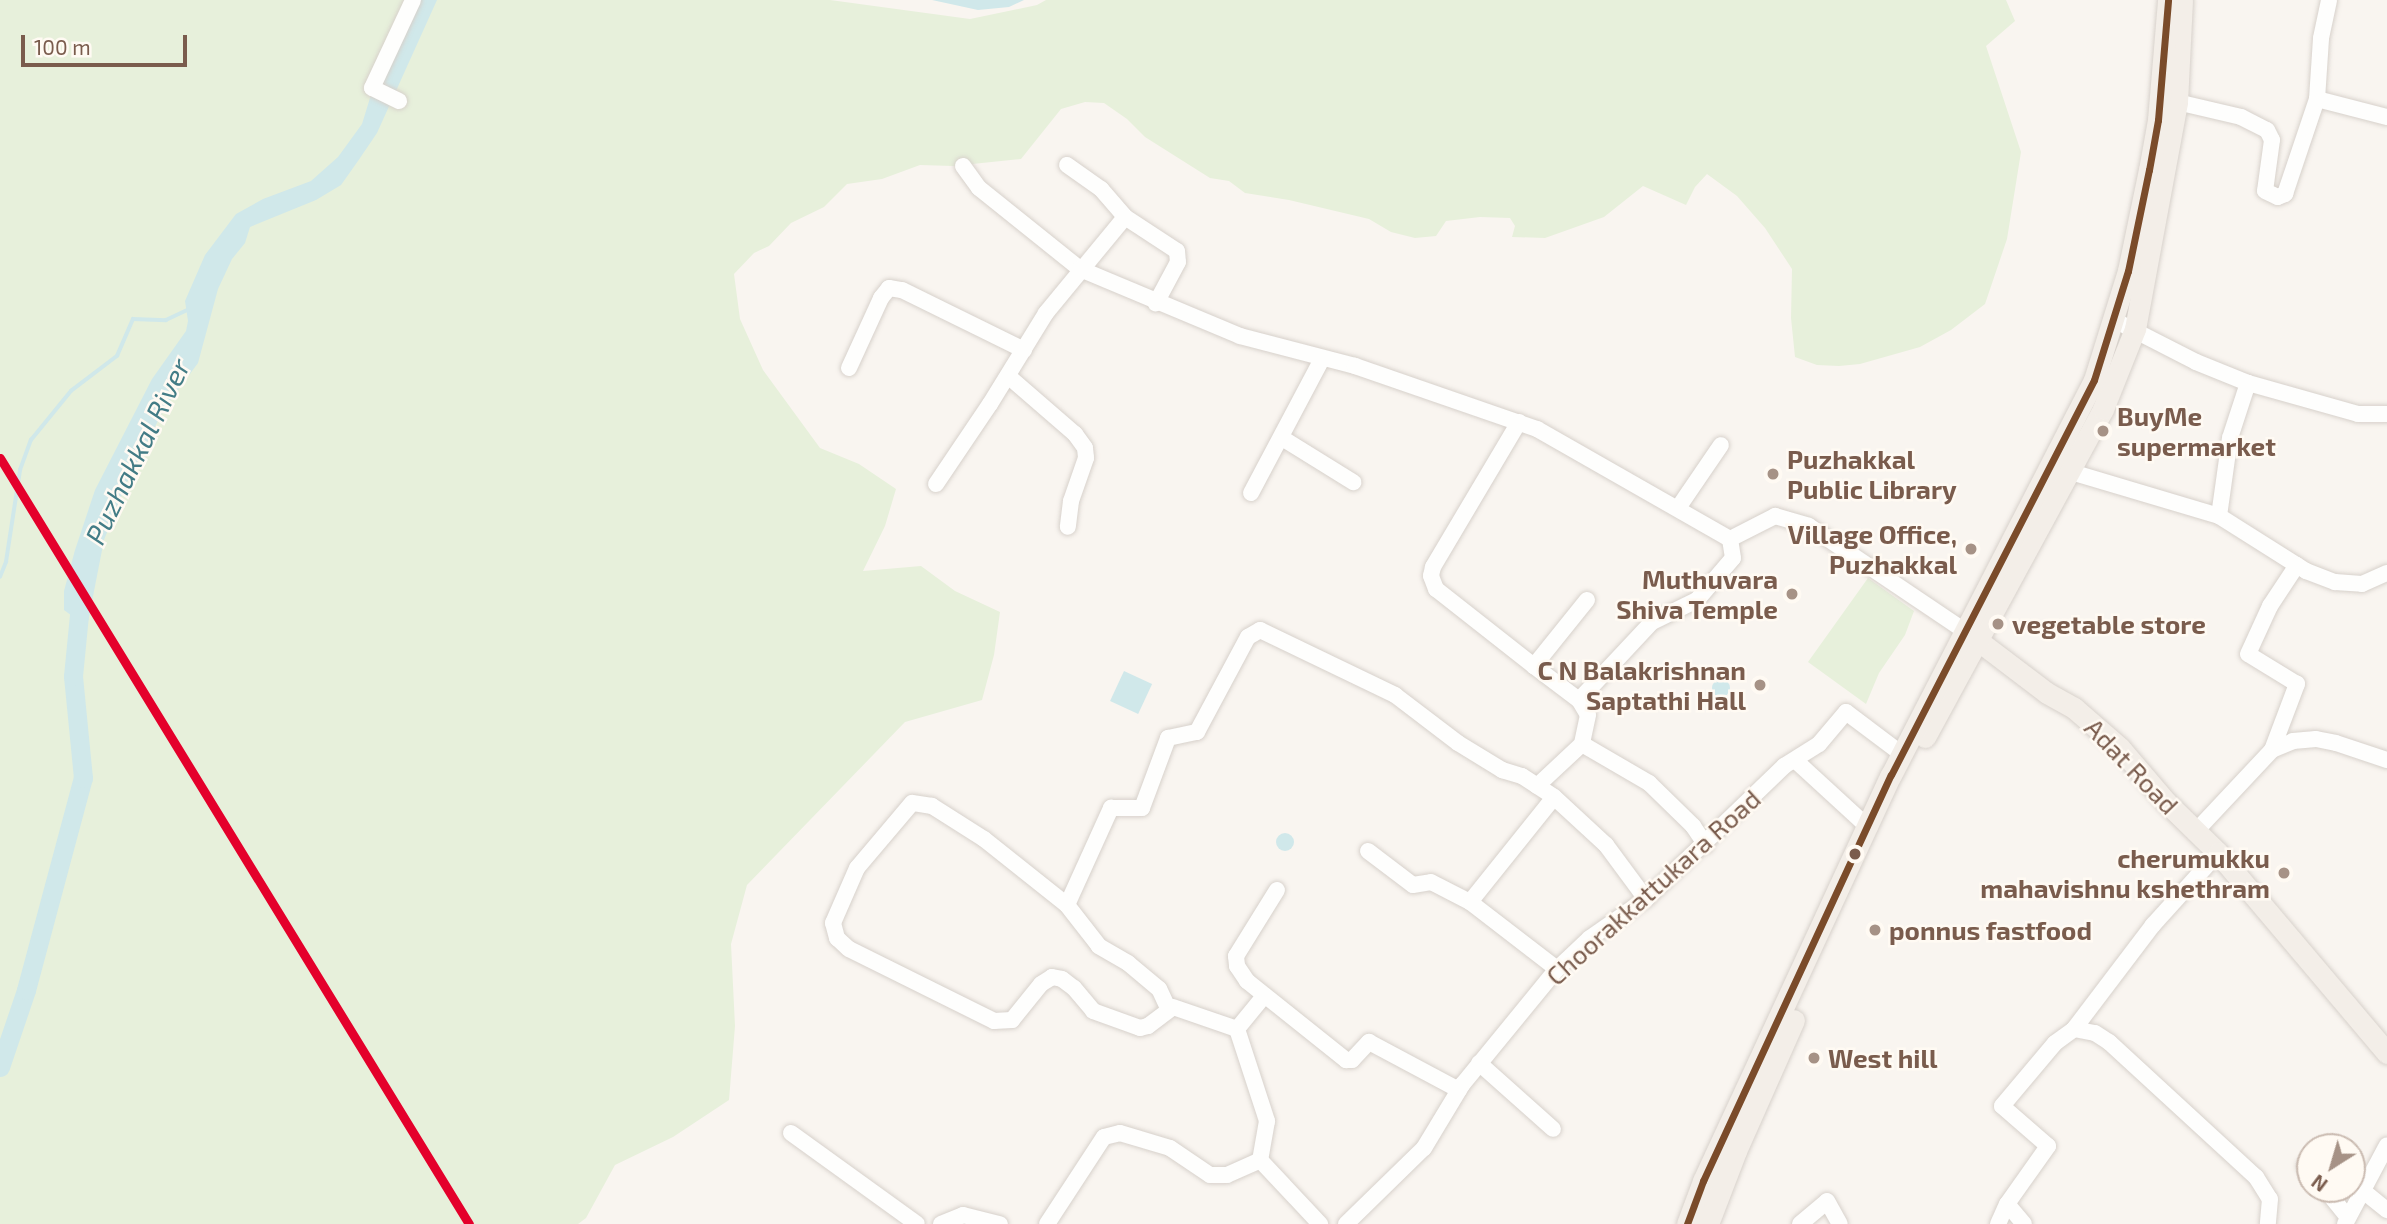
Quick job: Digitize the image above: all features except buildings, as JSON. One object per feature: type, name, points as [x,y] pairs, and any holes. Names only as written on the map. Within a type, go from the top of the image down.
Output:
[{"type":"main road","points":[[1708,1224],[1736,1151],[1845,904],[1928,731],[1970,634],[2094,380],[2128,271],[2158,120],[2168,0]]},
{"type":"main road","points":[[1687,1224],[1709,1169],[1902,754],[1970,634],[2037,533],[2103,408],[2135,329],[2177,102],[2182,0]]},
{"type":"main road","name":"Adat Road","points":[[1970,634],[2047,693],[2074,708],[2099,727],[2218,853],[2387,1054]]},
{"type":"street","points":[[396,100],[372,88],[413,0]]},
{"type":"street","points":[[2177,102],[2241,117],[2267,130],[2272,140],[2265,191],[2278,197],[2286,194],[2317,99],[2321,38],[2329,0]]},
{"type":"street","points":[[2317,99],[2387,117]]},
{"type":"street","points":[[1067,165],[1101,189],[1125,217],[1177,251],[1178,262],[1156,303]]},
{"type":"street","points":[[963,166],[979,188],[1080,269],[1240,336],[1432,391],[1537,429],[1730,539]]},
{"type":"street","points":[[936,484],[1008,376],[1046,313],[1125,217]]},
{"type":"street","points":[[849,368],[881,298],[890,288],[902,290],[1024,350]]},
{"type":"street","points":[[2114,320],[2196,362],[2248,383],[2358,414],[2387,414]]},
{"type":"street","points":[[1251,493],[1322,359]]},
{"type":"street","points":[[1008,376],[1066,426],[1085,448],[1086,458],[1071,501],[1068,527]]},
{"type":"street","points":[[2219,516],[2230,438],[2248,383]]},
{"type":"street","points":[[1519,422],[1433,567],[1431,576],[1436,589],[1579,700],[1588,715],[1582,744],[1538,786]]},
{"type":"street","points":[[1282,438],[1353,482]]},
{"type":"street","points":[[1678,508],[1721,445]]},
{"type":"street","points":[[2068,471],[2219,516],[2297,565],[2335,582],[2362,583],[2387,573]]},
{"type":"street","points":[[1730,539],[1775,516],[1809,526],[1970,634]]},
{"type":"street","points":[[1579,700],[1652,622],[1697,600],[1733,558],[1730,539]]},
{"type":"street","points":[[2196,831],[2272,750],[2297,684],[2248,654],[2270,606],[2297,565]]},
{"type":"street","points":[[1534,666],[1587,600]]},
{"type":"street","points":[[1067,905],[1111,808],[1142,808],[1168,738],[1197,732],[1248,637],[1260,630],[1395,695],[1458,743],[1504,771],[1522,776],[1554,797],[1606,845],[1646,899]]},
{"type":"street","name":"Choorakkattukara Road","points":[[1346,1224],[1424,1148],[1459,1090],[1479,1063],[1557,969],[1590,938],[1646,899],[1706,845],[1784,766],[1796,761],[1819,744],[1846,712],[1902,754]]},
{"type":"street","points":[[2272,750],[2293,741],[2316,739],[2387,760]]},
{"type":"street","points":[[1582,744],[1649,783],[1693,827],[1706,845]]},
{"type":"street","points":[[1796,761],[1869,828]]},
{"type":"street","points":[[1470,902],[1554,797]]},
{"type":"street","points":[[1168,1008],[1158,989],[1128,963],[1099,946],[1067,905],[984,839],[932,806],[912,803],[857,868],[833,923],[836,938],[849,949],[994,1021],[1012,1020],[1041,984],[1052,977],[1062,979],[1074,988],[1093,1012],[1140,1027],[1148,1026],[1168,1008],[1179,1007],[1237,1030]]},
{"type":"street","points":[[1368,851],[1413,885],[1431,882],[1470,902],[1557,969]]},
{"type":"street","points":[[1998,1224],[2007,1204],[2048,1146],[2002,1107],[2055,1043],[2074,1030],[2153,925],[2218,853]]},
{"type":"street","points":[[1277,890],[1236,956],[1241,974],[1264,996],[1346,1060],[1352,1059],[1368,1042],[1459,1090]]},
{"type":"street","points":[[1237,1030],[1264,996]]},
{"type":"street","points":[[1237,1030],[1267,1121],[1259,1160]]},
{"type":"street","points":[[2074,1030],[2095,1033],[2109,1042],[2256,1177],[2270,1199],[2268,1224]]},
{"type":"street","points":[[1479,1063],[1553,1129]]},
{"type":"street","points":[[791,1133],[917,1224]]},
{"type":"street","points":[[1047,1224],[1108,1134],[1127,1133],[1170,1148],[1210,1175],[1227,1175],[1259,1160]]},
{"type":"street","points":[[2366,1183],[2387,1144]]},
{"type":"street","points":[[1259,1160],[1320,1224]]},
{"type":"street","points":[[2366,1193],[2387,1210]]},
{"type":"street","points":[[1800,1224],[1827,1201],[1840,1224]]},
{"type":"street","points":[[2335,1203],[2347,1220],[2356,1203]]},
{"type":"street","points":[[2007,1204],[2025,1224]]},
{"type":"street","points":[[941,1224],[963,1215],[1000,1224]]},
{"type":"green space","points":[[0,0],[830,0],[970,19],[1037,5],[1046,0],[2006,0],[2015,21],[1986,46],[2021,152],[2007,239],[1985,304],[1951,330],[1920,347],[1860,364],[1839,366],[1817,365],[1795,357],[1791,318],[1792,269],[1765,228],[1737,196],[1707,174],[1695,187],[1686,205],[1643,186],[1604,217],[1545,238],[1512,237],[1515,226],[1510,218],[1480,217],[1446,221],[1436,236],[1415,238],[1391,232],[1369,219],[1289,200],[1245,193],[1229,181],[1210,178],[1145,137],[1127,119],[1104,103],[1085,102],[1061,109],[1021,159],[953,166],[920,165],[882,179],[847,184],[824,207],[791,223],[769,246],[754,253],[734,274],[740,319],[763,370],[820,448],[859,464],[896,489],[885,526],[863,571],[921,566],[955,591],[1000,612],[994,655],[982,700],[905,722],[747,885],[731,944],[735,1026],[729,1100],[673,1137],[615,1165],[586,1218],[578,1224],[0,1224]]},
{"type":"green space","points":[[1868,578],[1914,611],[1905,635],[1879,673],[1866,704],[1808,662]]},
{"type":"water","points":[[416,0],[437,0],[377,133],[341,185],[316,200],[250,227],[245,243],[232,259],[218,289],[198,363],[164,409],[126,484],[104,540],[87,627],[64,610],[64,591],[75,550],[95,490],[152,379],[186,331],[188,321],[185,301],[205,255],[236,214],[263,199],[311,181],[338,157],[362,124],[370,98]]},
{"type":"water","points":[[932,0],[1024,0],[1009,7],[978,10]]},
{"type":"water","points":[[1124,671],[1152,684],[1138,714],[1110,701]]},
{"type":"water","points":[[1717,679],[1725,679],[1730,688],[1728,695],[1717,697],[1712,692],[1712,684]]},
{"type":"water","points":[[1285,833],[1291,836],[1294,842],[1291,848],[1285,851],[1279,848],[1276,842],[1279,836]]},
{"type":"waterway","points":[[0,577],[6,562],[20,470],[31,440],[71,391],[117,356],[133,319],[166,320],[190,309]]},
{"type":"waterway","name":"Puzhakkal River","points":[[0,1067],[26,990],[83,778],[73,676],[81,595]]},
{"type":"transit line","points":[[1687,1224],[1703,1181],[1891,775],[2094,380],[2128,271],[2149,170],[2158,120],[2168,0]]},
{"type":"transit line","points":[[0,458],[469,1224]]},
{"type":"place","name":"BuyMe supermarket","points":[[2103,431]]},
{"type":"place","name":"Puzhakkal Public Library","points":[[1773,474]]},
{"type":"place","name":"Village Office, Puzhakkal","points":[[1971,549]]},
{"type":"place","name":"Muthuvara Shiva Temple","points":[[1792,594]]},
{"type":"place","name":"vegetable store","points":[[1998,624]]},
{"type":"place","name":"C N Balakrishnan Saptathi Hall","points":[[1760,685]]},
{"type":"place","name":"cherumukku mahavishnu kshethram","points":[[2284,873]]},
{"type":"place","name":"ponnus fastfood","points":[[1875,930]]},
{"type":"place","name":"West hill","points":[[1814,1058]]}]
